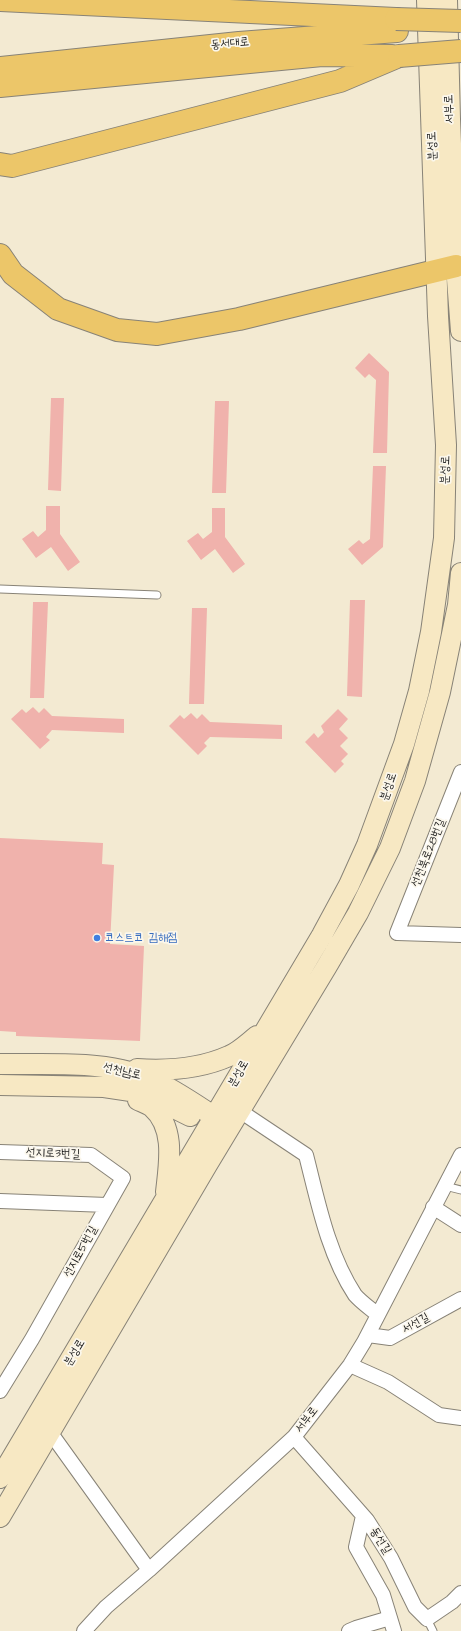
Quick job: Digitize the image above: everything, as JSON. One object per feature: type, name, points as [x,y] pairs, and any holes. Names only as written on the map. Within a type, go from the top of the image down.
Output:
[{"type":"highway","points":[[0,0],[396,25]]},
{"type":"highway","name":"동서대로","points":[[0,68],[396,25],[461,22]]},
{"type":"highway","name":"동서대로","points":[[0,86],[322,55],[399,56],[461,50]]},
{"type":"highway","points":[[4,169],[340,82],[399,56]]},
{"type":"highway","points":[[0,255],[13,274],[58,309],[117,330],[157,334],[239,319],[454,267]]},
{"type":"main road","name":"분성로","points":[[428,0],[461,332]]},
{"type":"main road","name":"서부로","points":[[447,0],[454,267]]},
{"type":"main road","name":"분성로","points":[[0,1517],[50,1432],[223,1124],[265,1030],[322,935],[349,885],[386,797],[419,691],[431,632],[444,538],[446,445],[438,316],[454,267]]},
{"type":"main road","name":"분성로","points":[[0,1478],[165,1200],[223,1124],[327,966],[358,913],[390,848],[415,781],[440,692],[458,605],[461,573]]},
{"type":"main road","points":[[95,1066],[167,1070],[205,1064],[230,1056],[265,1030]]},
{"type":"main road","name":"선천남로","points":[[0,1064],[95,1066],[124,1070],[157,1082],[223,1124]]},
{"type":"main road","name":"선천남로","points":[[0,1084],[104,1087],[144,1093],[223,1124]]},
{"type":"main road","points":[[116,1089],[152,1107],[162,1120],[169,1140],[170,1161],[165,1200]]},
{"type":"street","name":"선천북로28번길","points":[[461,772],[397,933],[461,936]]},
{"type":"street","points":[[223,1124],[306,1155],[320,1207],[338,1263],[356,1296],[378,1315]]},
{"type":"street","name":"선지로3번길","points":[[0,1152],[91,1155],[123,1178]]},
{"type":"street","name":"서부로","points":[[84,1631],[106,1607],[150,1570],[294,1438],[350,1365],[368,1335],[461,1154]]},
{"type":"street","name":"선지로5번길","points":[[0,1391],[32,1339],[123,1178]]},
{"type":"street","points":[[0,1201],[107,1205]]},
{"type":"street","points":[[433,1207],[461,1225]]},
{"type":"street","name":"서선길","points":[[368,1335],[390,1338],[461,1300]]},
{"type":"street","points":[[350,1365],[388,1382],[439,1415],[461,1418]]},
{"type":"street","points":[[50,1432],[150,1570]]},
{"type":"street","name":"동선길","points":[[294,1438],[363,1516],[390,1558],[415,1607],[430,1625],[461,1593]]},
{"type":"street","points":[[348,1631],[356,1628],[392,1625],[383,1595],[356,1547],[363,1516]]},
{"type":"lane","points":[[0,589],[157,595]]},
{"type":"lane","points":[[445,1186],[461,1190]]},
{"type":"building","points":[[369,353],[389,372],[387,453],[373,453],[376,380],[369,374],[365,378],[355,368]]},
{"type":"building","points":[[51,398],[64,398],[61,491],[48,490]]},
{"type":"building","points":[[215,401],[229,401],[226,493],[212,493]]},
{"type":"building","points":[[373,466],[386,466],[383,547],[362,565],[348,549],[359,540],[363,544],[370,539]]},
{"type":"building","points":[[46,506],[60,506],[60,534],[80,562],[68,571],[51,547],[36,558],[22,539],[33,531],[38,537],[46,530]]},
{"type":"building","points":[[212,508],[225,508],[225,537],[245,564],[233,573],[215,549],[201,560],[187,541],[198,533],[203,539],[212,532]]},
{"type":"building","points":[[350,600],[365,600],[362,697],[347,696]]},
{"type":"building","points":[[33,602],[48,602],[44,698],[30,698]]},
{"type":"building","points":[[192,608],[207,608],[204,704],[189,704]]},
{"type":"building","points":[[33,707],[39,713],[44,708],[52,716],[124,719],[124,733],[52,730],[46,737],[50,740],[40,749],[11,719],[22,709],[26,713]]},
{"type":"building","points":[[338,709],[348,719],[339,729],[348,738],[340,746],[348,754],[341,761],[344,764],[335,773],[305,742],[314,733],[318,738],[324,732],[321,726]]},
{"type":"building","points":[[191,713],[197,719],[202,714],[210,722],[282,725],[282,739],[210,737],[204,743],[207,746],[198,755],[169,726],[180,715],[184,719]]},
{"type":"building","points":[[0,838],[103,843],[102,864],[114,865],[110,944],[144,946],[140,1041],[16,1036],[16,1032],[0,1031]]},
{"type":"place","name":"코스트코 김해점","points":[[97,938]]}]
